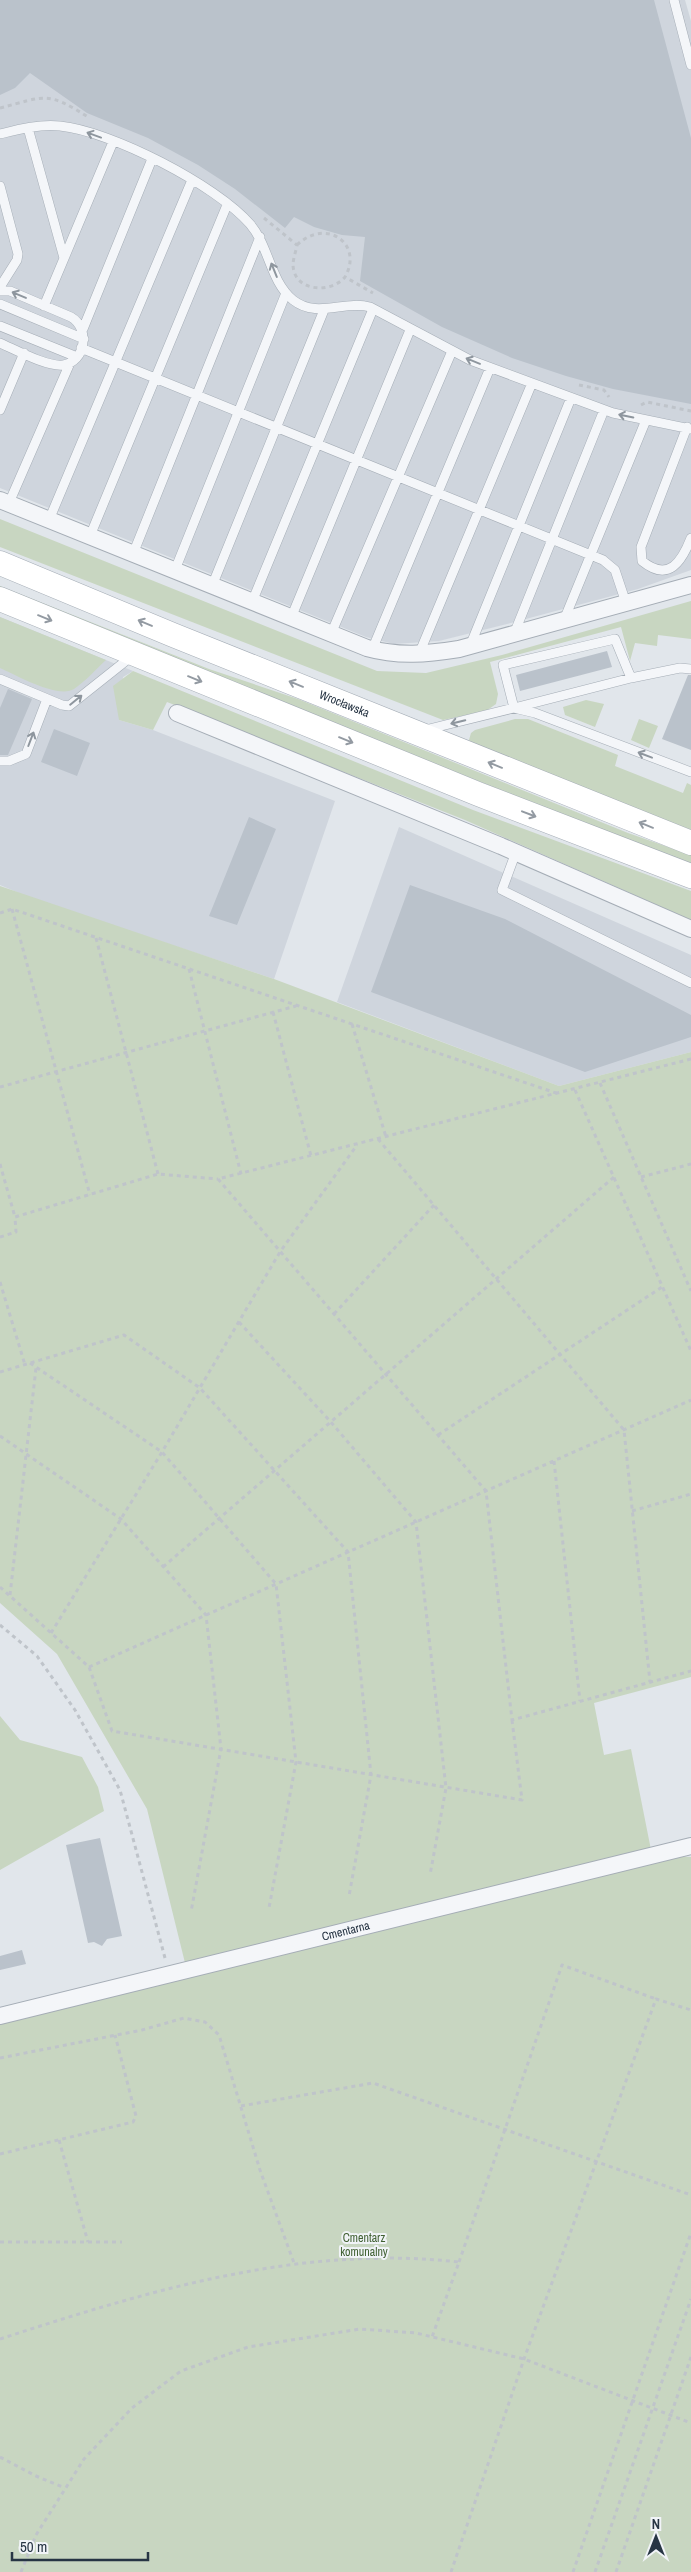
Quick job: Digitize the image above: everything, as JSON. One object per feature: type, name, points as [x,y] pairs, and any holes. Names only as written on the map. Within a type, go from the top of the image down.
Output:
[{"type":"main road","name":"Wrocławska","points":[[0,563],[691,843]]},
{"type":"main road","points":[[0,599],[478,794],[691,876]]},
{"type":"street","points":[[4,502],[372,650],[394,654],[419,654],[470,646],[691,585]]},
{"type":"street","points":[[177,712],[516,852],[691,929]]},
{"type":"street","name":"Cmentarna","points":[[0,2016],[169,1976],[691,1846]]},
{"type":"lane","points":[[674,0],[691,66]]},
{"type":"lane","points":[[0,134],[28,128],[61,126],[112,142],[152,159],[192,180],[249,223],[260,237],[280,284],[286,293],[303,305],[324,310],[355,305],[373,309],[410,330],[490,368],[604,410],[689,428],[641,548],[642,561],[655,569],[672,568],[682,559],[691,538]]},
{"type":"lane","points":[[28,128],[64,258]]},
{"type":"lane","points":[[44,306],[112,142]]},
{"type":"lane","points":[[4,502],[82,343],[83,329],[152,159]]},
{"type":"lane","points":[[49,520],[192,180]]},
{"type":"lane","points":[[0,186],[18,254],[17,260],[0,289],[10,291],[77,320],[83,329]]},
{"type":"lane","points":[[90,536],[227,205]]},
{"type":"lane","points":[[133,554],[260,237]]},
{"type":"lane","points":[[175,570],[286,293]]},
{"type":"lane","points":[[0,304],[82,343],[116,362],[608,563],[615,570],[626,603]]},
{"type":"lane","points":[[252,602],[373,309]]},
{"type":"lane","points":[[212,586],[324,310]]},
{"type":"lane","points":[[0,326],[73,360]]},
{"type":"lane","points":[[291,618],[410,330]]},
{"type":"lane","points":[[0,343],[56,365],[73,360]]},
{"type":"lane","points":[[331,634],[452,351]]},
{"type":"lane","points":[[0,410],[24,353]]},
{"type":"lane","points":[[372,650],[490,368]]},
{"type":"lane","points":[[419,654],[532,383]]},
{"type":"lane","points":[[470,646],[571,398]]},
{"type":"lane","points":[[514,634],[604,410]]},
{"type":"lane","points":[[564,620],[646,420]]},
{"type":"lane","points":[[514,708],[503,665],[615,639],[631,678]]},
{"type":"lane","points":[[0,679],[69,706],[135,654]]},
{"type":"lane","points":[[415,732],[631,678],[680,668],[691,669]]},
{"type":"lane","points":[[0,761],[9,762],[26,754],[47,699]]},
{"type":"lane","points":[[514,708],[535,713],[691,772]]},
{"type":"lane","points":[[516,852],[502,890],[691,983]]},
{"type":"path","points":[[0,108],[44,96],[63,101],[93,119]]},
{"type":"path","points":[[263,218],[297,245]]},
{"type":"path","points":[[318,232],[333,234],[344,243],[348,250],[350,265],[345,277],[334,287],[318,290],[306,286],[298,277],[293,266],[297,245],[306,236],[318,232]]},
{"type":"path","points":[[345,277],[376,295]]},
{"type":"path","points":[[577,384],[604,390],[615,400]]},
{"type":"path","points":[[633,405],[640,405],[646,402],[691,411]]},
{"type":"path","points":[[12,909],[90,1195]]},
{"type":"path","points":[[0,913],[12,909],[559,1094]]},
{"type":"path","points":[[96,937],[158,1174]]},
{"type":"path","points":[[189,968],[241,1174]]},
{"type":"path","points":[[0,1087],[297,1005]]},
{"type":"path","points":[[273,1012],[311,1156]]},
{"type":"path","points":[[352,1024],[386,1137]]},
{"type":"path","points":[[15,1217],[158,1174],[218,1179],[241,1174],[691,1059]]},
{"type":"path","points":[[600,1082],[691,1289]]},
{"type":"path","points":[[575,1090],[691,1351]]},
{"type":"path","points":[[378,1139],[624,1430],[650,1682]]},
{"type":"path","points":[[51,1633],[162,1452],[280,1252],[357,1144]]},
{"type":"path","points":[[0,1164],[15,1217],[16,1232],[0,1237]]},
{"type":"path","points":[[641,1176],[691,1164]]},
{"type":"path","points":[[163,1567],[385,1373],[497,1280],[614,1178]]},
{"type":"path","points":[[0,1587],[89,1668],[112,1731],[522,1800],[486,1491],[218,1179]]},
{"type":"path","points":[[334,1314],[434,1205]]},
{"type":"path","points":[[0,1282],[25,1365]]},
{"type":"path","points":[[438,1435],[662,1287]]},
{"type":"path","points":[[239,1322],[330,1421],[416,1522],[446,1788],[430,1875]]},
{"type":"path","points":[[0,1372],[124,1335],[200,1388],[348,1552],[371,1774],[349,1896]]},
{"type":"path","points":[[30,1363],[162,1452],[276,1584],[296,1762],[270,1908]]},
{"type":"path","points":[[10,1596],[36,1368]]},
{"type":"path","points":[[89,1668],[691,1400]]},
{"type":"path","points":[[0,1436],[121,1519],[206,1615],[221,1749],[191,1912]]},
{"type":"path","points":[[554,1461],[580,1701]]},
{"type":"path","points":[[632,1511],[691,1494]]},
{"type":"path","points":[[0,1624],[37,1656],[75,1710],[120,1790],[169,1976]]},
{"type":"path","points":[[512,1720],[691,1671]]},
{"type":"path","points":[[432,2337],[562,1965],[691,2010]]},
{"type":"path","points":[[451,2572],[524,2360],[656,1998]]},
{"type":"path","points":[[0,2058],[115,2035],[184,2018],[205,2022],[219,2035],[294,2263]]},
{"type":"path","points":[[0,2154],[133,2122],[136,2116],[115,2035]]},
{"type":"path","points":[[241,2106],[373,2082],[597,2160],[691,2195]]},
{"type":"path","points":[[59,2140],[88,2242]]},
{"type":"path","points":[[572,2572],[691,2233]]},
{"type":"path","points":[[0,2242],[122,2242]]},
{"type":"path","points":[[0,2339],[136,2297],[223,2276],[294,2263],[352,2258],[400,2257],[459,2262]]},
{"type":"path","points":[[594,2572],[691,2299]]},
{"type":"path","points":[[21,2572],[36,2535],[84,2459],[132,2408],[181,2371],[248,2347],[360,2329],[432,2337],[524,2360],[691,2423]]},
{"type":"path","points":[[616,2572],[691,2357]]},
{"type":"path","points":[[0,2458],[66,2488]]},
{"type":"shaded area","points":[[0,0],[685,0],[691,21],[691,570],[638,589],[439,641],[394,644],[366,637],[0,488]]},
{"type":"shaded area","points":[[0,617],[133,671],[123,677],[119,720],[153,730],[335,801],[274,979],[31,898],[0,885]]},
{"type":"shaded area","points":[[399,827],[691,955],[691,1052],[559,1086],[337,1002]]},
{"type":"green space","points":[[0,519],[377,671],[426,673],[502,655],[691,601],[691,639],[658,635],[657,646],[635,643],[630,661],[621,627],[490,662],[498,694],[496,704],[486,711],[443,720],[0,547]]},
{"type":"green space","points":[[0,586],[209,669],[298,699],[628,833],[691,855],[691,866],[0,590]]},
{"type":"green space","points":[[0,617],[106,660],[74,689],[58,691],[37,685],[0,668]]},
{"type":"green space","points":[[133,671],[473,810],[691,891],[691,920],[465,820],[167,702],[153,730],[119,720],[113,686]]},
{"type":"green space","points":[[586,700],[604,704],[595,727],[565,715],[563,707]]},
{"type":"green space","points":[[515,719],[528,719],[618,755],[615,766],[683,793],[687,783],[691,785],[691,830],[473,745],[469,740],[471,733],[475,730]]},
{"type":"green space","points":[[639,719],[658,726],[649,748],[631,740]]},
{"type":"green space","name":"Cmentarz komunalny","points":[[0,886],[274,979],[559,1086],[691,1052],[691,1677],[594,1703],[604,1755],[631,1749],[652,1855],[691,1857],[691,2572],[0,2572],[0,2019],[187,1971],[147,1809],[57,1654],[0,1603]]},
{"type":"green space","points":[[0,1716],[20,1740],[82,1757],[98,1787],[104,1811],[0,1870]]},
{"type":"building","points":[[0,0],[654,0],[691,138],[691,404],[613,389],[566,376],[512,358],[442,327],[360,281],[365,237],[342,235],[314,227],[294,217],[285,228],[235,189],[198,165],[148,138],[87,113],[30,73],[15,88],[0,95]]},
{"type":"building","points":[[607,651],[612,667],[520,691],[516,675]]},
{"type":"building","points":[[688,675],[691,675],[691,750],[662,739]]},
{"type":"building","points":[[8,689],[32,699],[8,755],[0,755],[0,708]]},
{"type":"building","points":[[54,729],[90,743],[77,776],[41,762]]},
{"type":"building","points":[[249,817],[276,829],[237,925],[209,916]]},
{"type":"building","points":[[410,885],[505,919],[691,1015],[691,1037],[585,1072],[371,992]]},
{"type":"building","points":[[100,1838],[122,1936],[107,1939],[102,1946],[94,1942],[88,1943],[66,1845]]},
{"type":"building","points":[[22,1950],[26,1964],[0,1970],[0,1956]]}]
